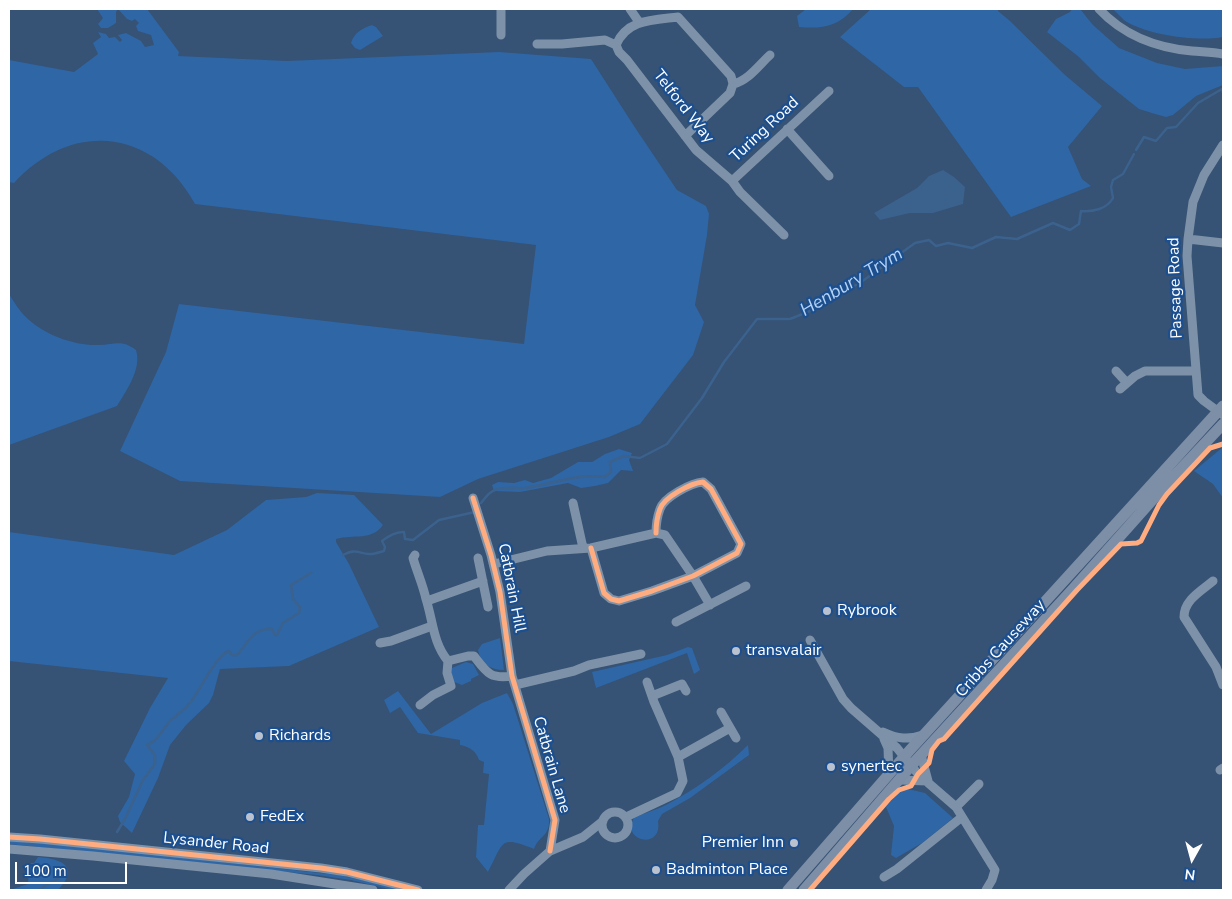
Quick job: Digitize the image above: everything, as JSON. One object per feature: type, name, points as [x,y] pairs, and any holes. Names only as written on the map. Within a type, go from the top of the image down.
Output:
[{"type":"main road","name":"Cribbs Causeway","points":[[804,890],[900,780],[907,762],[924,734],[1221,419]]},
{"type":"main road","name":"Cribbs Causeway","points":[[788,890],[889,775],[921,755],[1073,589],[1221,419]]},
{"type":"street","points":[[501,9],[501,36]]},
{"type":"street","points":[[630,9],[639,22]]},
{"type":"street","points":[[1099,9],[1114,23],[1142,40],[1192,51],[1209,51],[1223,48]]},
{"type":"street","points":[[537,44],[605,40],[616,46],[620,38],[639,22],[680,13],[731,76],[733,84],[730,93],[685,136]]},
{"type":"street","name":"Telford Way","points":[[616,46],[696,150],[732,181]]},
{"type":"street","points":[[1209,51],[1223,54]]},
{"type":"street","points":[[733,84],[747,77],[770,54]]},
{"type":"street","name":"Turing Road","points":[[784,235],[740,192],[732,181],[829,91]]},
{"type":"street","points":[[787,129],[829,176]]},
{"type":"street","name":"Passage Road","points":[[1221,419],[1198,395],[1188,239],[1193,202],[1204,175],[1223,145]]},
{"type":"street","points":[[1188,239],[1223,243]]},
{"type":"street","points":[[1116,371],[1124,386],[1135,376],[1145,371],[1196,371]]},
{"type":"street","points":[[574,503],[601,587],[606,595],[614,600],[620,601],[638,596],[693,576],[737,553],[741,544],[711,488],[703,482],[689,486],[665,501],[660,508],[656,533]]},
{"type":"street","name":"Catbrain Hill","points":[[473,498],[494,564],[515,685]]},
{"type":"street","points":[[494,564],[547,551],[587,548],[656,533],[665,535],[710,605]]},
{"type":"street","points":[[415,554],[413,558],[427,601],[439,651],[448,661],[447,672],[451,686],[420,705]]},
{"type":"street","points":[[478,558],[488,607]]},
{"type":"street","points":[[427,601],[483,581]]},
{"type":"street","points":[[1213,581],[1190,600],[1184,609],[1184,616],[1220,665],[1223,685]]},
{"type":"street","points":[[676,622],[746,586]]},
{"type":"street","points":[[380,643],[391,642],[432,626]]},
{"type":"street","points":[[810,640],[843,699],[897,748],[907,762],[956,807],[995,870],[986,890]]},
{"type":"street","points":[[515,685],[574,671],[589,665],[641,654]]},
{"type":"street","points":[[448,661],[474,656],[489,674],[495,677],[512,676]]},
{"type":"street","points":[[626,817],[677,793],[682,781],[678,757],[647,682]]},
{"type":"street","points":[[652,696],[682,684],[686,691]]},
{"type":"street","name":"Catbrain Lane","points":[[515,685],[555,820],[550,852]]},
{"type":"street","points":[[720,712],[736,738]]},
{"type":"street","points":[[678,757],[730,728]]},
{"type":"street","points":[[876,729],[895,738],[904,739],[911,739],[924,734]]},
{"type":"street","points":[[876,729],[888,748],[889,775]]},
{"type":"street","points":[[921,755],[928,781]]},
{"type":"street","points":[[900,780],[928,781]]},
{"type":"street","points":[[956,807],[979,784]]},
{"type":"street","points":[[510,889],[550,852],[583,837],[611,813],[619,813],[626,817],[628,824],[625,834],[615,838],[607,835],[583,837]]},
{"type":"street","points":[[884,877],[899,873],[962,816]]},
{"type":"street","points":[[603,821],[603,829],[607,835]]},
{"type":"street","name":"Lysander Road","points":[[9,838],[59,841],[321,868],[347,872],[418,890]]},
{"type":"street","name":"Lysander Road","points":[[9,849],[270,874],[373,890]]},
{"type":"shaded area","points":[[97,9],[118,9],[116,12],[116,23],[108,28],[101,28],[98,24],[103,18]]},
{"type":"shaded area","points":[[118,9],[147,9],[179,52],[178,56],[287,61],[499,52],[591,59],[677,190],[706,206],[709,214],[695,305],[704,322],[693,355],[640,424],[609,437],[478,479],[440,497],[180,481],[120,451],[166,352],[179,304],[524,344],[536,245],[195,204],[178,179],[157,160],[135,147],[110,141],[86,142],[61,149],[37,163],[14,183],[9,182],[9,60],[74,72],[98,54],[93,43],[101,37],[98,32],[106,34],[109,38],[115,37],[120,42],[122,40],[118,35],[126,33],[141,41],[145,47],[154,45],[151,35],[138,31],[136,26],[139,23],[135,19],[132,21],[127,19]]},
{"type":"shaded area","points":[[806,9],[853,9],[841,20],[829,26],[815,28],[799,27],[797,16]]},
{"type":"shaded area","points":[[871,9],[998,9],[1065,75],[1102,106],[1068,147],[1082,179],[1091,186],[1011,217],[918,87],[904,87],[840,37]]},
{"type":"shaded area","points":[[1072,9],[1080,9],[1093,25],[1119,48],[1157,63],[1185,69],[1223,66],[1223,85],[1196,96],[1173,115],[1166,117],[1139,109],[1047,32],[1056,19]]},
{"type":"shaded area","points":[[1113,9],[1223,9],[1223,37],[1186,38],[1145,30],[1124,20]]},
{"type":"shaded area","points":[[372,25],[383,36],[360,50],[355,48],[351,43],[354,36],[362,29]]},
{"type":"shaded area","points":[[943,170],[965,187],[963,204],[933,213],[910,213],[880,220],[874,213],[917,188],[929,176]]},
{"type":"shaded area","points":[[9,294],[25,316],[35,325],[52,335],[80,344],[118,343],[136,350],[137,364],[135,371],[129,386],[117,406],[9,445]]},
{"type":"shaded area","points":[[1223,447],[1223,498],[1213,484],[1194,471]]},
{"type":"shaded area","points":[[619,449],[632,453],[629,460],[633,471],[621,470],[608,483],[581,488],[568,483],[520,492],[494,491],[492,485],[498,482],[514,483],[525,480],[533,483],[551,478],[578,462],[592,462],[605,454]]},
{"type":"shaded area","points":[[317,493],[354,495],[383,525],[379,530],[368,535],[336,539],[379,627],[289,666],[220,669],[209,703],[186,725],[170,745],[158,778],[132,833],[120,822],[118,816],[129,797],[135,774],[124,761],[150,708],[168,678],[9,661],[9,532],[174,555],[227,530],[266,500],[306,497]]},
{"type":"shaded area","points":[[500,638],[504,670],[494,669],[487,665],[481,659],[478,650],[482,644]]},
{"type":"shaded area","points":[[688,647],[692,648],[700,670],[694,674],[687,653],[596,688],[592,672],[667,655]]},
{"type":"shaded area","points":[[466,662],[473,664],[479,675],[462,685],[454,682],[451,674],[452,668]]},
{"type":"shaded area","points":[[398,691],[431,734],[482,703],[507,693],[513,704],[549,819],[546,833],[534,849],[514,842],[504,844],[488,872],[476,857],[478,825],[484,825],[489,774],[483,773],[484,762],[479,760],[472,750],[460,745],[460,740],[418,733],[400,707],[390,713],[384,700]]},
{"type":"shaded area","points":[[748,745],[749,755],[690,798],[662,814],[658,821],[658,830],[654,836],[649,839],[643,839],[637,837],[633,832],[631,826],[634,818],[666,805],[688,792],[709,778]]},
{"type":"shaded area","points":[[908,789],[925,793],[953,818],[922,843],[896,858],[891,855],[894,826],[886,807],[898,794]]},
{"type":"shaded area","points":[[9,841],[58,844],[338,875],[407,890],[393,890],[351,880],[317,875],[9,844]]},
{"type":"shaded area","points":[[38,857],[55,860],[66,866],[68,875],[58,890],[10,890],[28,884],[29,863],[34,863]]},
{"type":"waterway","name":"Henbury Trym","points":[[1136,150],[1144,137],[1156,141],[1167,128],[1176,127],[1198,103],[1222,89],[1223,93]]},
{"type":"waterway","name":"Henbury Trym","points":[[481,503],[489,494],[498,489],[525,488],[585,476],[605,477],[611,472],[610,462],[624,456],[640,458],[667,444],[702,398],[724,362],[757,319],[790,319],[820,307],[864,280],[915,243],[929,240],[936,246],[948,243],[972,248],[996,237],[1017,239],[1053,223],[1070,230],[1079,224],[1081,211],[1099,209],[1110,202],[1113,198],[1111,187],[1113,180],[1123,174],[1134,154]]},
{"type":"waterway","points":[[343,555],[355,551],[367,554],[384,551],[385,547],[382,541],[398,532],[404,532],[405,539],[413,540],[439,520],[475,512]]},
{"type":"waterway","points":[[117,832],[143,780],[155,764],[155,755],[147,745],[155,740],[170,721],[188,706],[224,654],[229,651],[232,655],[237,655],[255,634],[265,629],[272,629],[275,635],[277,635],[283,623],[299,613],[300,607],[293,599],[291,585],[311,573]]},
{"type":"waterway","points":[[38,890],[67,871]]},
{"type":"cycle path","points":[[810,890],[889,799],[899,790],[911,786],[918,774],[929,763],[932,750],[939,741],[944,739],[1077,590],[1121,544],[1141,541],[1159,505],[1167,494],[1210,448],[1223,444]]},
{"type":"cycle path","points":[[591,548],[604,593],[611,599],[619,601],[693,576],[737,553],[741,544],[711,489],[703,482],[672,495],[663,504],[659,512],[656,533]]},
{"type":"cycle path","points":[[473,498],[491,555],[500,592],[512,676],[555,820],[550,851]]},
{"type":"cycle path","points":[[9,837],[321,868],[347,872],[418,890]]},
{"type":"place","name":"Rybrook","points":[[827,611]]},
{"type":"place","name":"transvalair","points":[[736,651]]},
{"type":"place","name":"Richards","points":[[259,736]]},
{"type":"place","name":"synertec","points":[[831,767]]},
{"type":"place","name":"FedEx","points":[[250,817]]},
{"type":"place","name":"Premier Inn","points":[[794,843]]},
{"type":"place","name":"Badminton Place","points":[[656,870]]}]
